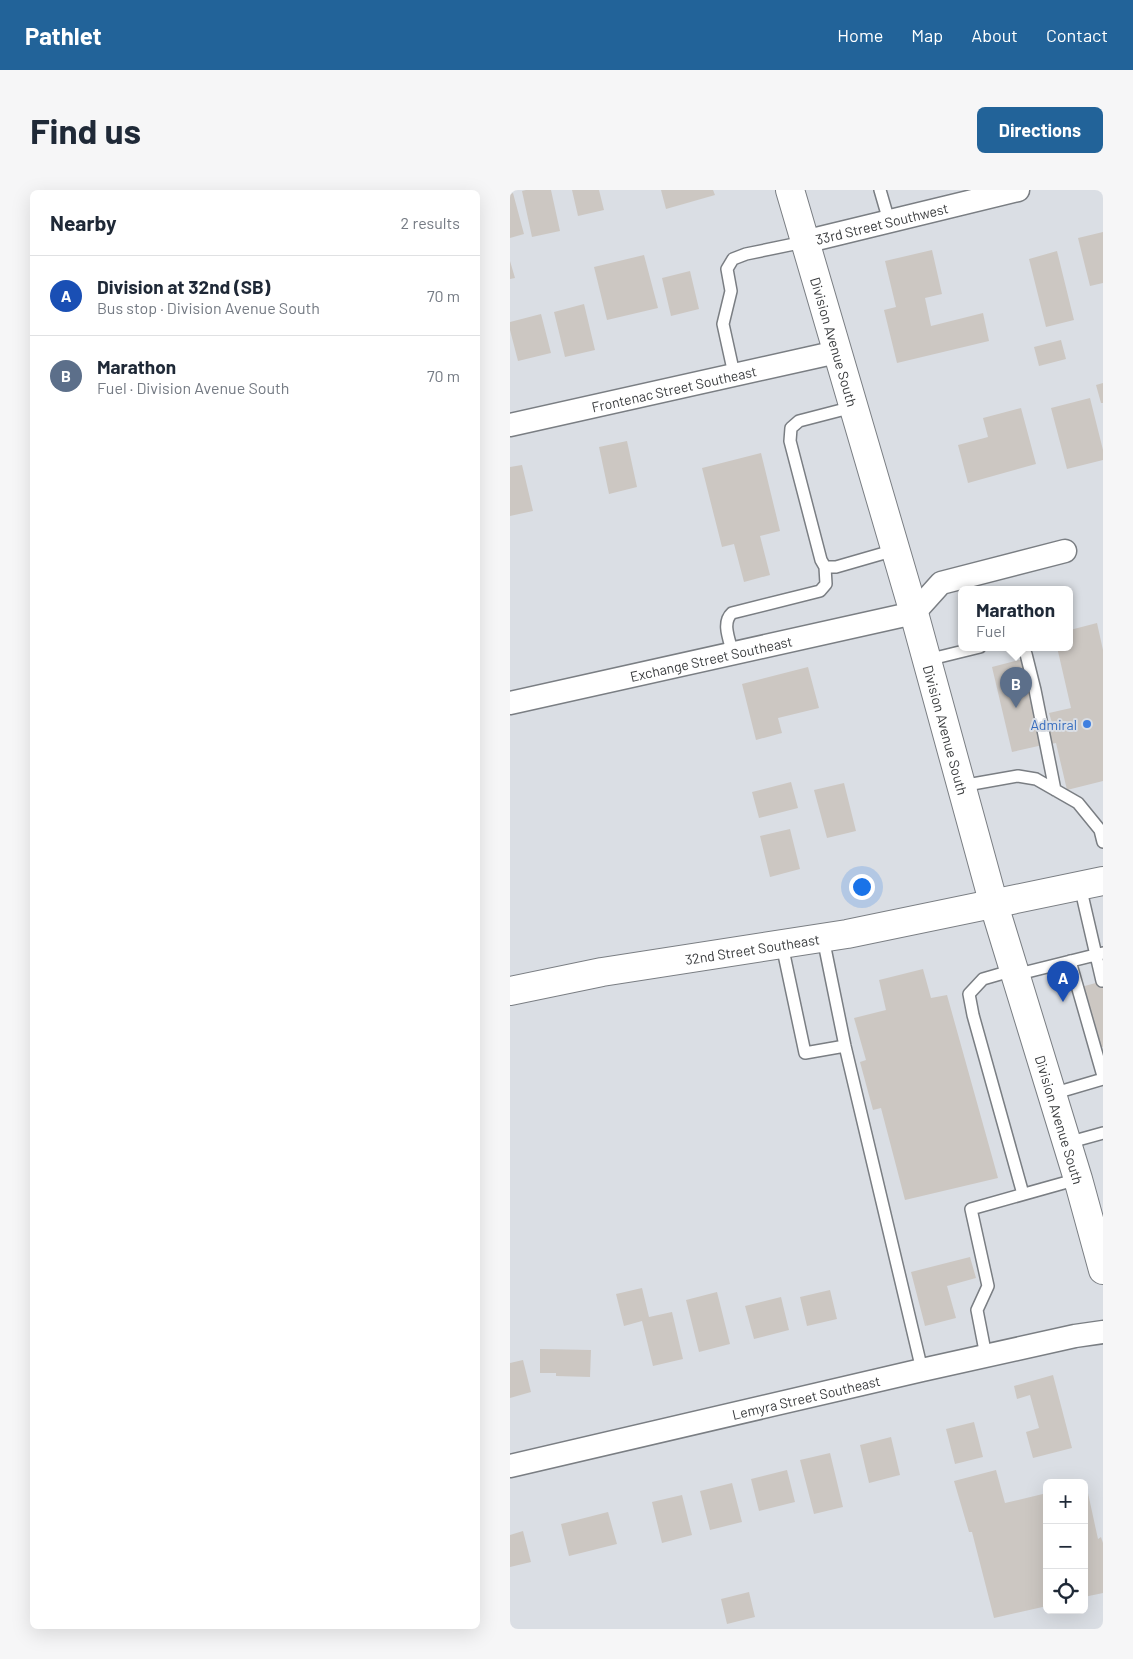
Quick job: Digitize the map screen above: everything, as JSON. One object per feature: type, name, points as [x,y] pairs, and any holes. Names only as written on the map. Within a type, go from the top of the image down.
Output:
[{"type":"main road","name":"Division Avenue South","points":[[790,190],[914,613],[1014,972],[1078,1179],[1099,1239],[1103,1270]]},
{"type":"main road","name":"32nd Street Southeast","points":[[510,991],[602,972],[823,938],[1092,883]]},
{"type":"street","name":"33rd Street Southwest","points":[[804,242],[1014,191]]},
{"type":"street","name":"Frontenac Street Southeast","points":[[510,425],[837,352]]},
{"type":"street","points":[[914,613],[941,583],[1065,551]]},
{"type":"street","name":"Exchange Street Southeast","points":[[510,703],[914,613]]},
{"type":"street","name":"Lemyra Street Southeast","points":[[510,1466],[922,1370],[1075,1336],[1103,1332]]},
{"type":"lane","points":[[880,190],[889,222]]},
{"type":"lane","points":[[734,374],[724,324],[730,291],[727,269],[732,259],[746,254],[804,242]]},
{"type":"lane","points":[[733,654],[726,624],[727,618],[732,613],[820,591],[826,584],[825,566],[790,441],[791,428],[799,421],[853,407]]},
{"type":"lane","points":[[825,566],[836,567],[895,550]]},
{"type":"lane","points":[[927,660],[964,651]]},
{"type":"lane","points":[[1024,651],[1035,690],[1055,790]]},
{"type":"lane","points":[[961,786],[1018,776],[1036,779],[1078,804],[1100,830],[1103,842]]},
{"type":"lane","points":[[1092,883],[1102,981]]},
{"type":"lane","points":[[823,938],[845,1046],[922,1370]]},
{"type":"lane","points":[[782,945],[805,1053],[845,1046]]},
{"type":"lane","points":[[1023,1194],[973,1015],[969,994],[983,979],[1100,954]]},
{"type":"lane","points":[[1052,1094],[1103,1078],[1070,961]]},
{"type":"lane","points":[[1067,1142],[1103,1133]]},
{"type":"lane","points":[[986,1356],[977,1310],[988,1286],[970,1209],[1078,1179]]},
{"type":"building","points":[[551,190],[560,231],[532,237],[522,191]]},
{"type":"building","points":[[572,190],[599,190],[604,210],[578,216]]},
{"type":"building","points":[[661,190],[713,190],[715,195],[666,209]]},
{"type":"building","points":[[513,193],[524,234],[510,238],[510,194]]},
{"type":"building","points":[[1103,232],[1103,283],[1090,286],[1078,238]]},
{"type":"building","points":[[932,250],[942,294],[925,298],[931,326],[983,313],[989,341],[897,363],[884,310],[896,307],[885,261]]},
{"type":"building","points":[[1057,251],[1074,320],[1046,327],[1029,259]]},
{"type":"building","points":[[644,255],[658,308],[607,320],[594,267]]},
{"type":"building","points":[[510,261],[515,278],[510,279]]},
{"type":"building","points":[[690,271],[699,309],[671,316],[662,278]]},
{"type":"building","points":[[584,304],[595,350],[565,357],[554,312]]},
{"type":"building","points":[[541,314],[551,353],[518,361],[510,330],[510,322]]},
{"type":"building","points":[[1061,340],[1066,359],[1039,366],[1034,347]]},
{"type":"building","points":[[1103,383],[1103,403],[1101,403],[1096,385]]},
{"type":"building","points":[[1090,398],[1103,450],[1103,460],[1067,469],[1051,408]]},
{"type":"building","points":[[1021,408],[1036,464],[968,483],[958,445],[988,437],[983,418]]},
{"type":"building","points":[[627,441],[637,487],[609,494],[599,447]]},
{"type":"building","points":[[761,453],[780,531],[760,536],[770,575],[744,582],[734,544],[722,547],[702,468]]},
{"type":"building","points":[[522,465],[533,511],[510,516],[510,467]]},
{"type":"building","points":[[1097,623],[1103,650],[1103,781],[1067,790],[1056,743],[1051,744],[1047,724],[1052,723],[1049,713],[1071,708],[1058,651],[1073,651],[1073,629]]},
{"type":"building","points":[[1023,659],[1043,745],[1012,752],[992,667]]},
{"type":"building","points":[[808,667],[819,708],[778,718],[782,733],[756,740],[742,684]]},
{"type":"building","points":[[791,782],[798,808],[759,818],[752,792]]},
{"type":"building","points":[[844,783],[856,831],[827,838],[814,790]]},
{"type":"building","points":[[790,829],[800,869],[770,877],[760,836]]},
{"type":"building","points":[[923,969],[931,998],[947,995],[998,1178],[905,1200],[881,1108],[873,1110],[860,1062],[866,1060],[854,1018],[886,1010],[879,980]]},
{"type":"building","points":[[1103,981],[1103,1047],[1098,1049],[1081,987]]},
{"type":"building","points":[[970,1257],[976,1278],[947,1286],[956,1318],[925,1326],[911,1272]]},
{"type":"building","points":[[642,1288],[649,1317],[672,1312],[683,1359],[653,1366],[642,1321],[624,1326],[616,1294]]},
{"type":"building","points":[[830,1290],[837,1319],[807,1326],[800,1297]]},
{"type":"building","points":[[717,1292],[730,1344],[699,1352],[686,1300]]},
{"type":"building","points":[[781,1297],[789,1330],[754,1339],[745,1306]]},
{"type":"building","points":[[540,1349],[591,1350],[590,1377],[556,1376],[556,1373],[540,1373]]},
{"type":"building","points":[[523,1360],[531,1392],[510,1398],[510,1363]]},
{"type":"building","points":[[1053,1375],[1072,1448],[1033,1458],[1026,1432],[1039,1428],[1030,1395],[1017,1399],[1014,1386]]},
{"type":"building","points":[[974,1422],[983,1457],[955,1464],[946,1429]]},
{"type":"building","points":[[891,1437],[900,1475],[869,1483],[860,1445]]},
{"type":"building","points":[[830,1453],[843,1507],[814,1514],[800,1460]]},
{"type":"building","points":[[787,1470],[795,1502],[759,1511],[751,1479]]},
{"type":"building","points":[[996,1470],[1005,1503],[1043,1494],[1043,1607],[994,1618],[972,1532],[969,1532],[954,1481]]},
{"type":"building","points":[[732,1483],[742,1522],[710,1530],[700,1491]]},
{"type":"building","points":[[1088,1493],[1098,1539],[1101,1537],[1103,1543],[1103,1593],[1088,1596]]},
{"type":"building","points":[[682,1495],[692,1535],[662,1543],[652,1502]]},
{"type":"building","points":[[608,1512],[617,1544],[569,1556],[561,1524]]},
{"type":"building","points":[[523,1531],[531,1562],[510,1567],[510,1535]]},
{"type":"building","points":[[749,1592],[755,1617],[727,1624],[721,1599]]},
{"type":"place","name":"Marathon","points":[[1016,708]]},
{"type":"place","name":"Admiral","points":[[1087,724]]},
{"type":"place","name":"Division at 32nd (SB)","points":[[1063,1002]]}]
